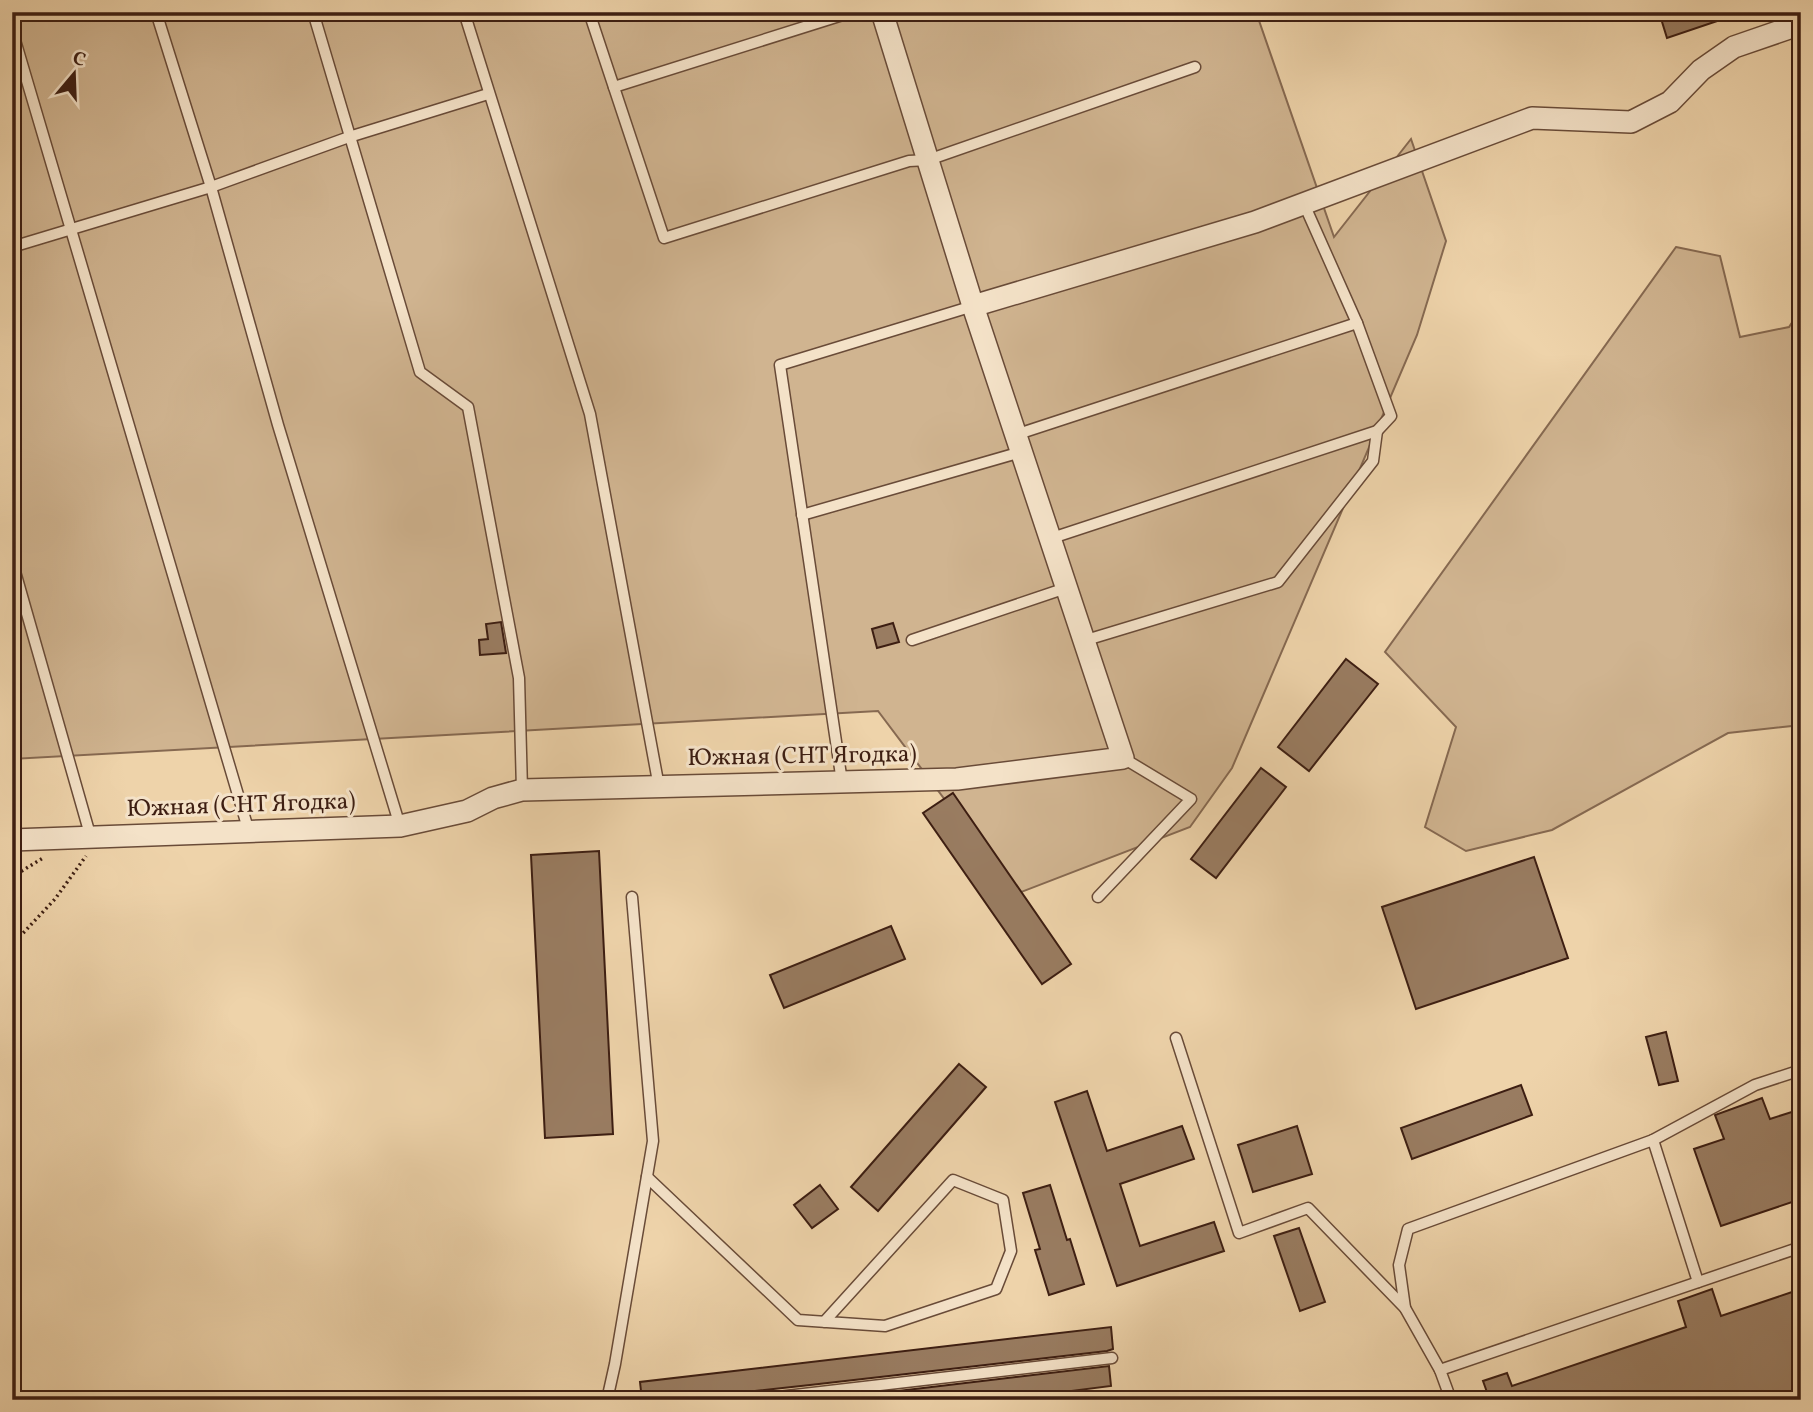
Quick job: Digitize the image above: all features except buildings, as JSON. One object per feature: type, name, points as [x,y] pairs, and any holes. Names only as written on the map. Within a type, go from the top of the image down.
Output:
[{"type":"street","points":[[886,13],[973,306],[1123,758]]},
{"type":"street","points":[[973,306],[1255,222],[1532,118],[1631,122],[1670,102],[1700,70],[1734,47],[1801,24]]},
{"type":"street","name":"Южная (СНТ Ягодка)","points":[[12,840],[400,826],[467,811],[494,798],[522,790],[957,779],[1123,758]]},
{"type":"lane","points":[[156,12],[211,187],[278,425],[400,826]]},
{"type":"lane","points":[[313,12],[420,372],[468,407],[519,678],[522,790]]},
{"type":"lane","points":[[464,12],[590,414],[659,787]]},
{"type":"lane","points":[[589,12],[664,238],[909,161],[928,160],[1195,67]]},
{"type":"lane","points":[[614,87],[852,12]]},
{"type":"lane","points":[[12,30],[249,832]]},
{"type":"lane","points":[[12,247],[211,187],[349,136],[488,94]]},
{"type":"lane","points":[[1049,539],[1377,431],[1391,416],[1357,323],[1304,204]]},
{"type":"lane","points":[[842,782],[780,365],[973,306]]},
{"type":"lane","points":[[802,515],[1018,443],[1357,323]]},
{"type":"lane","points":[[1083,641],[1278,582],[1373,461],[1377,431]]},
{"type":"lane","points":[[12,561],[95,837]]},
{"type":"lane","points":[[912,640],[1066,588]]},
{"type":"lane","points":[[1098,897],[1191,799],[1123,758]]},
{"type":"lane","points":[[607,1400],[653,1141],[632,897]]},
{"type":"lane","points":[[1176,1038],[1239,1233],[1308,1208],[1405,1308],[1440,1370],[1451,1400]]},
{"type":"lane","points":[[1405,1308],[1399,1265],[1408,1230],[1653,1140],[1755,1086],[1801,1070]]},
{"type":"lane","points":[[1653,1140],[1698,1282]]},
{"type":"lane","points":[[647,1177],[798,1320],[824,1322],[885,1326],[996,1289],[1011,1251],[1003,1200],[953,1180],[824,1322]]},
{"type":"lane","points":[[1440,1370],[1801,1247]]},
{"type":"lane","points":[[752,1400],[1112,1358]]},
{"type":"path","points":[[12,946],[55,899],[95,837]]},
{"type":"path","points":[[12,877],[44,858],[52,839]]},
{"type":"shaded area","points":[[12,12],[1256,12],[1334,237],[1411,139],[1446,241],[1417,335],[1232,768],[1190,827],[1016,894],[878,711],[12,759]]},
{"type":"shaded area","points":[[1676,247],[1720,256],[1740,337],[1789,327],[1801,309],[1801,725],[1728,733],[1552,830],[1466,851],[1425,827],[1456,727],[1385,652]]}]
